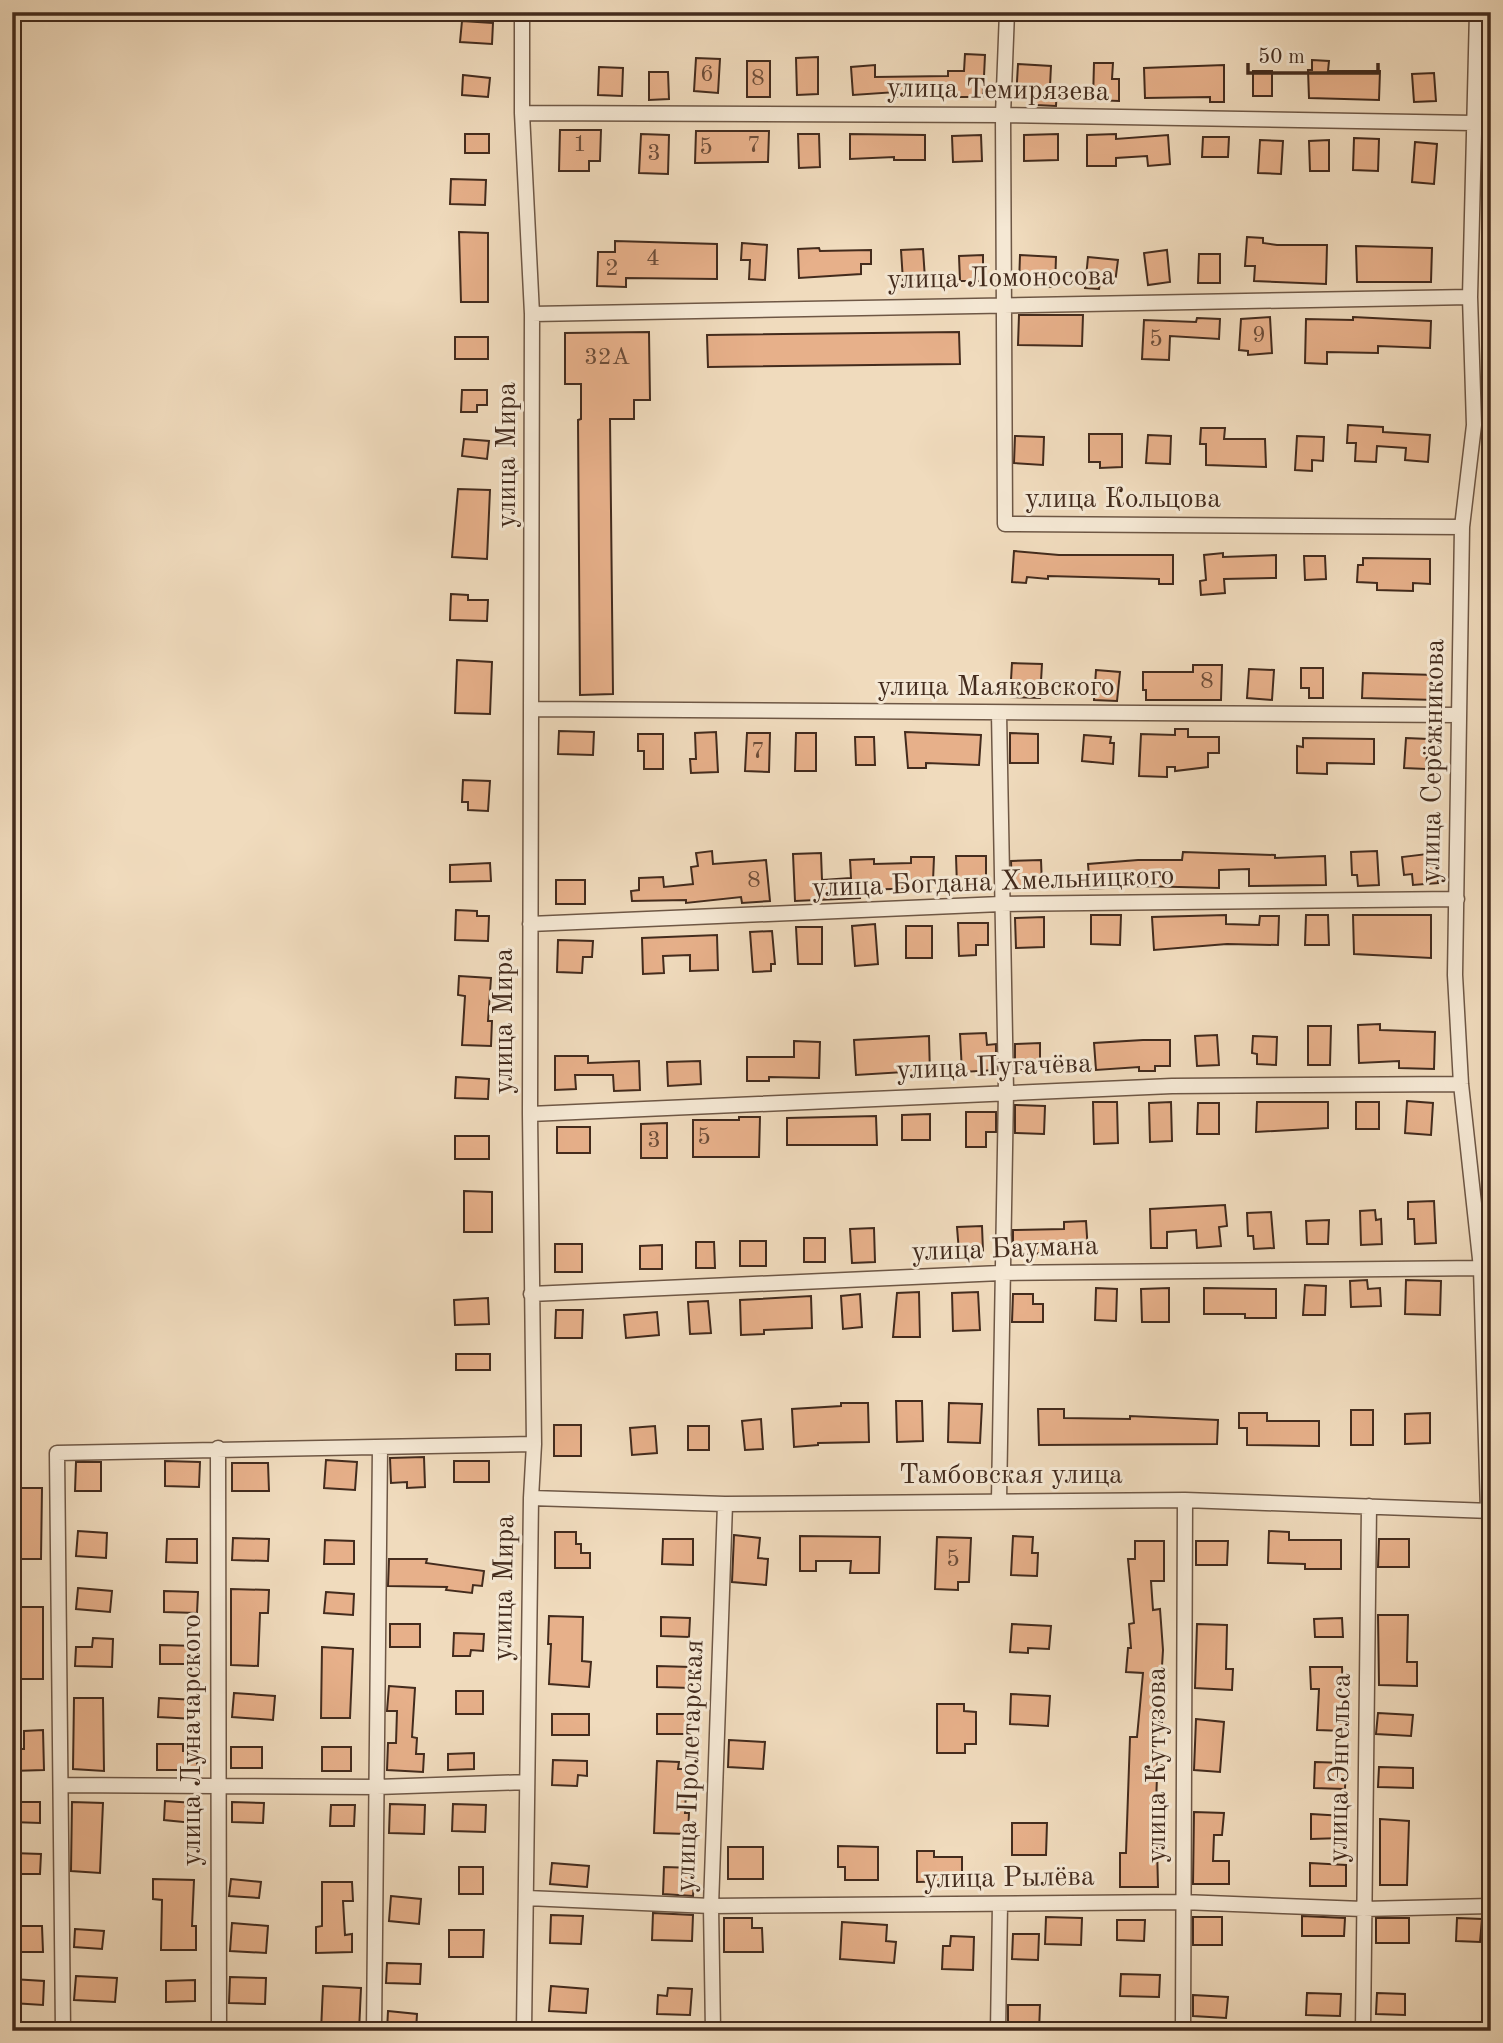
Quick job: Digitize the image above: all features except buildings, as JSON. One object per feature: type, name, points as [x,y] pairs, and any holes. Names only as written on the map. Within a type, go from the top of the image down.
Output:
[{"type":"street","name":"улица Мира","points":[[522,12],[522,113],[532,314],[530,1114],[534,1444],[524,2031]]},
{"type":"street","points":[[1006,303],[1003,115],[1007,12]]},
{"type":"street","name":"улица Серёжникова","points":[[1477,12],[1471,297],[1474,425],[1462,527],[1455,975],[1461,1084],[1481,1268],[1489,1511]]},
{"type":"street","name":"улица Темирязева","points":[[522,113],[1003,115],[1473,123]]},
{"type":"street","name":"улица Ломоносова","points":[[532,314],[1006,303],[1471,297]]},
{"type":"street","name":"улица Кольцова","points":[[1006,303],[1005,524],[1462,527]]},
{"type":"street","name":"улица Маяковского","points":[[533,709],[1459,715]]},
{"type":"street","points":[[999,713],[1006,1091],[999,1500]]},
{"type":"street","name":"улица Богдана Хмельницкого","points":[[530,924],[1001,904],[1457,899]]},
{"type":"street","name":"улица Пугачёва","points":[[530,1114],[1006,1091],[1172,1086],[1461,1084]]},
{"type":"street","name":"улица Баумана","points":[[531,1294],[1001,1273],[1481,1268]]},
{"type":"street","points":[[62,2031],[62,1785],[57,1453],[534,1444]]},
{"type":"street","points":[[374,2031],[380,1447]]},
{"type":"street","name":"улица Луначарского","points":[[218,1448],[219,2031]]},
{"type":"street","name":"Тамбовская улица","points":[[531,1498],[724,1504],[1185,1500],[1489,1511]]},
{"type":"street","name":"улица Кутузова","points":[[1183,2031],[1185,1500]]},
{"type":"street","name":"улица Пролетарская","points":[[713,2031],[711,1906],[724,1504]]},
{"type":"street","name":"улица Энгельса","points":[[1363,2031],[1369,1506]]},
{"type":"street","points":[[62,1785],[377,1787],[527,1782]]},
{"type":"street","name":"улица Рылёва","points":[[527,1898],[711,1906],[1182,1902],[1363,1909],[1491,1906]]},
{"type":"street","points":[[998,2031],[1000,1904]]}]
